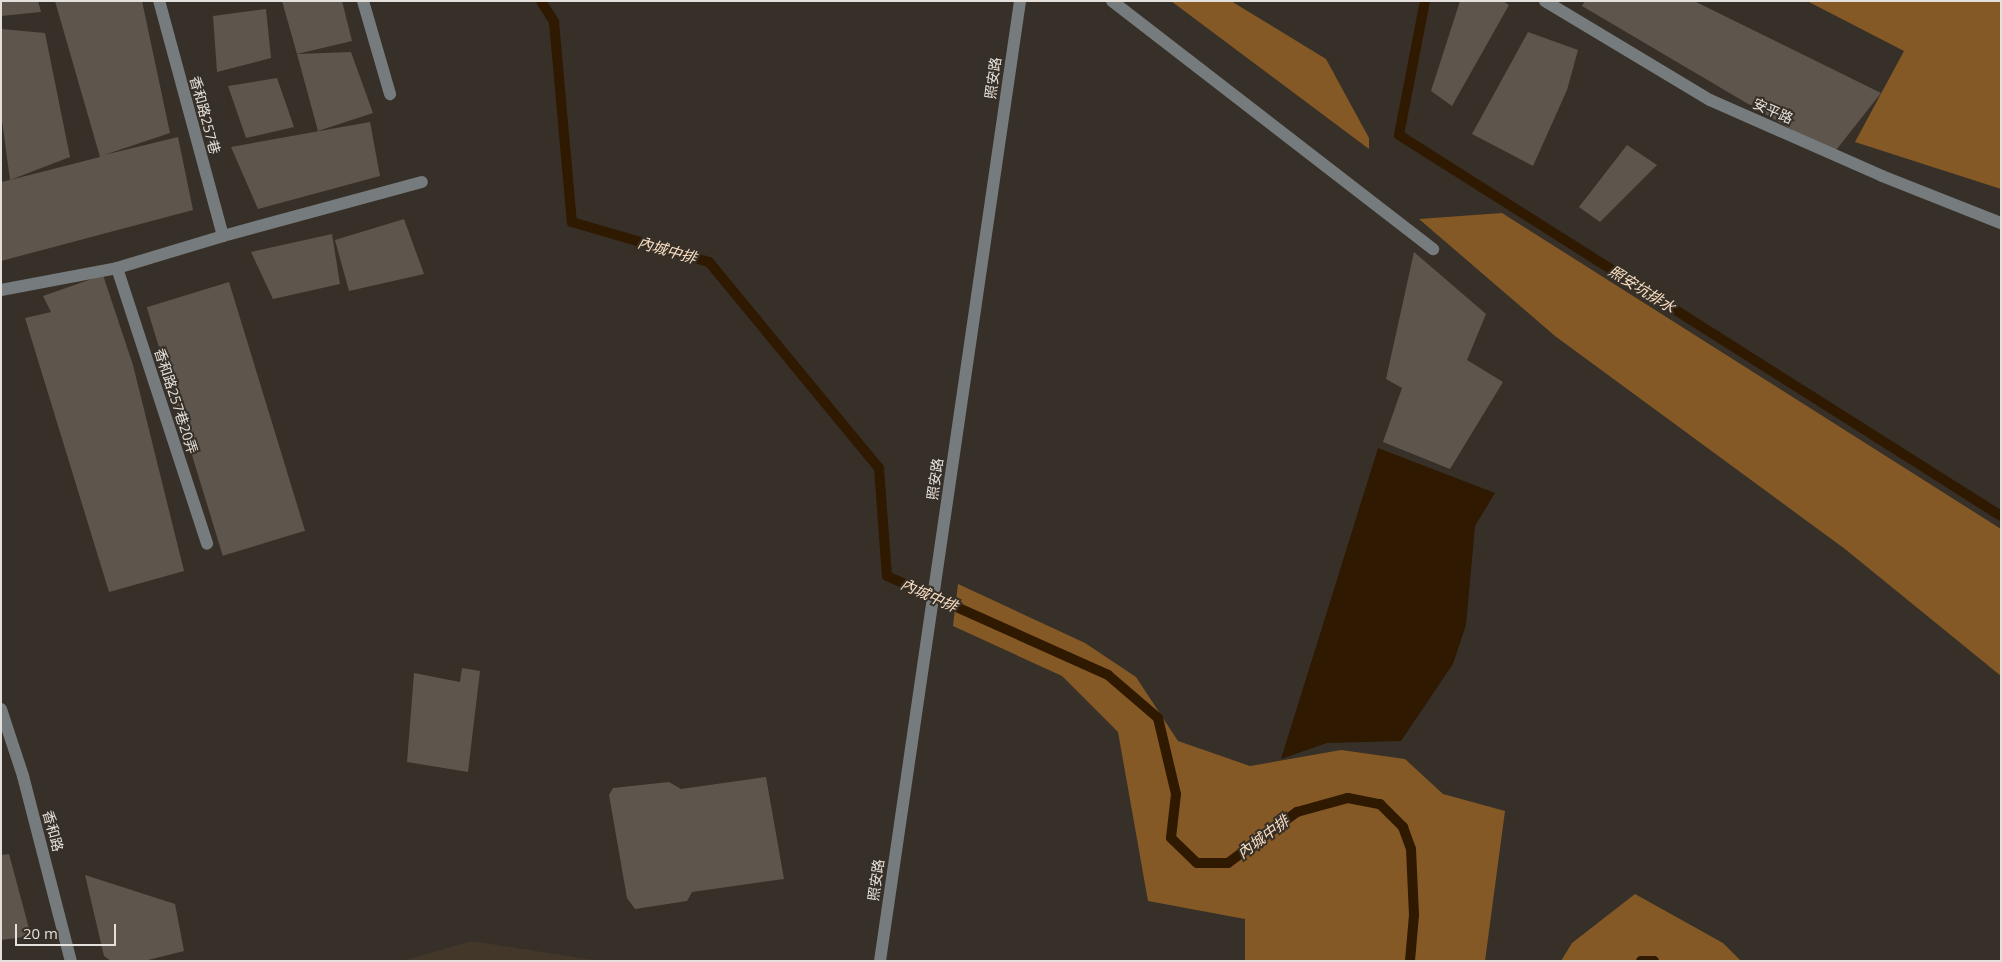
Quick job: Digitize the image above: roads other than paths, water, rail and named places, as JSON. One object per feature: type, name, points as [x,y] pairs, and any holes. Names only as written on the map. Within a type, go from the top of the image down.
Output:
[{"type":"street","name":"香和路257巷","points":[[159,1],[223,236]]},
{"type":"street","points":[[363,1],[390,94]]},
{"type":"street","name":"照安路","points":[[880,961],[1020,1]]},
{"type":"street","points":[[1112,1],[1433,249]]},
{"type":"street","name":"安平路","points":[[1545,1],[1710,100],[1882,176],[2001,224]]},
{"type":"street","points":[[1,290],[116,268],[223,236],[422,182]]},
{"type":"street","name":"香和路257巷20弄","points":[[116,268],[207,544]]},
{"type":"street","name":"香和路","points":[[1,710],[23,776],[71,961]]},
{"type":"waterway","name":"內城中排","points":[[541,1],[554,22],[572,222],[709,262],[879,468],[887,576],[1108,675],[1158,718],[1176,794],[1171,838],[1197,863],[1228,863],[1297,812],[1348,798],[1380,804],[1403,827],[1411,849],[1414,915],[1410,961]]},
{"type":"waterway","name":"照安坑排水","points":[[1425,1],[1399,135],[2001,516]]},
{"type":"waterway","name":"內城中排","points":[[1641,961],[1654,961]]}]
